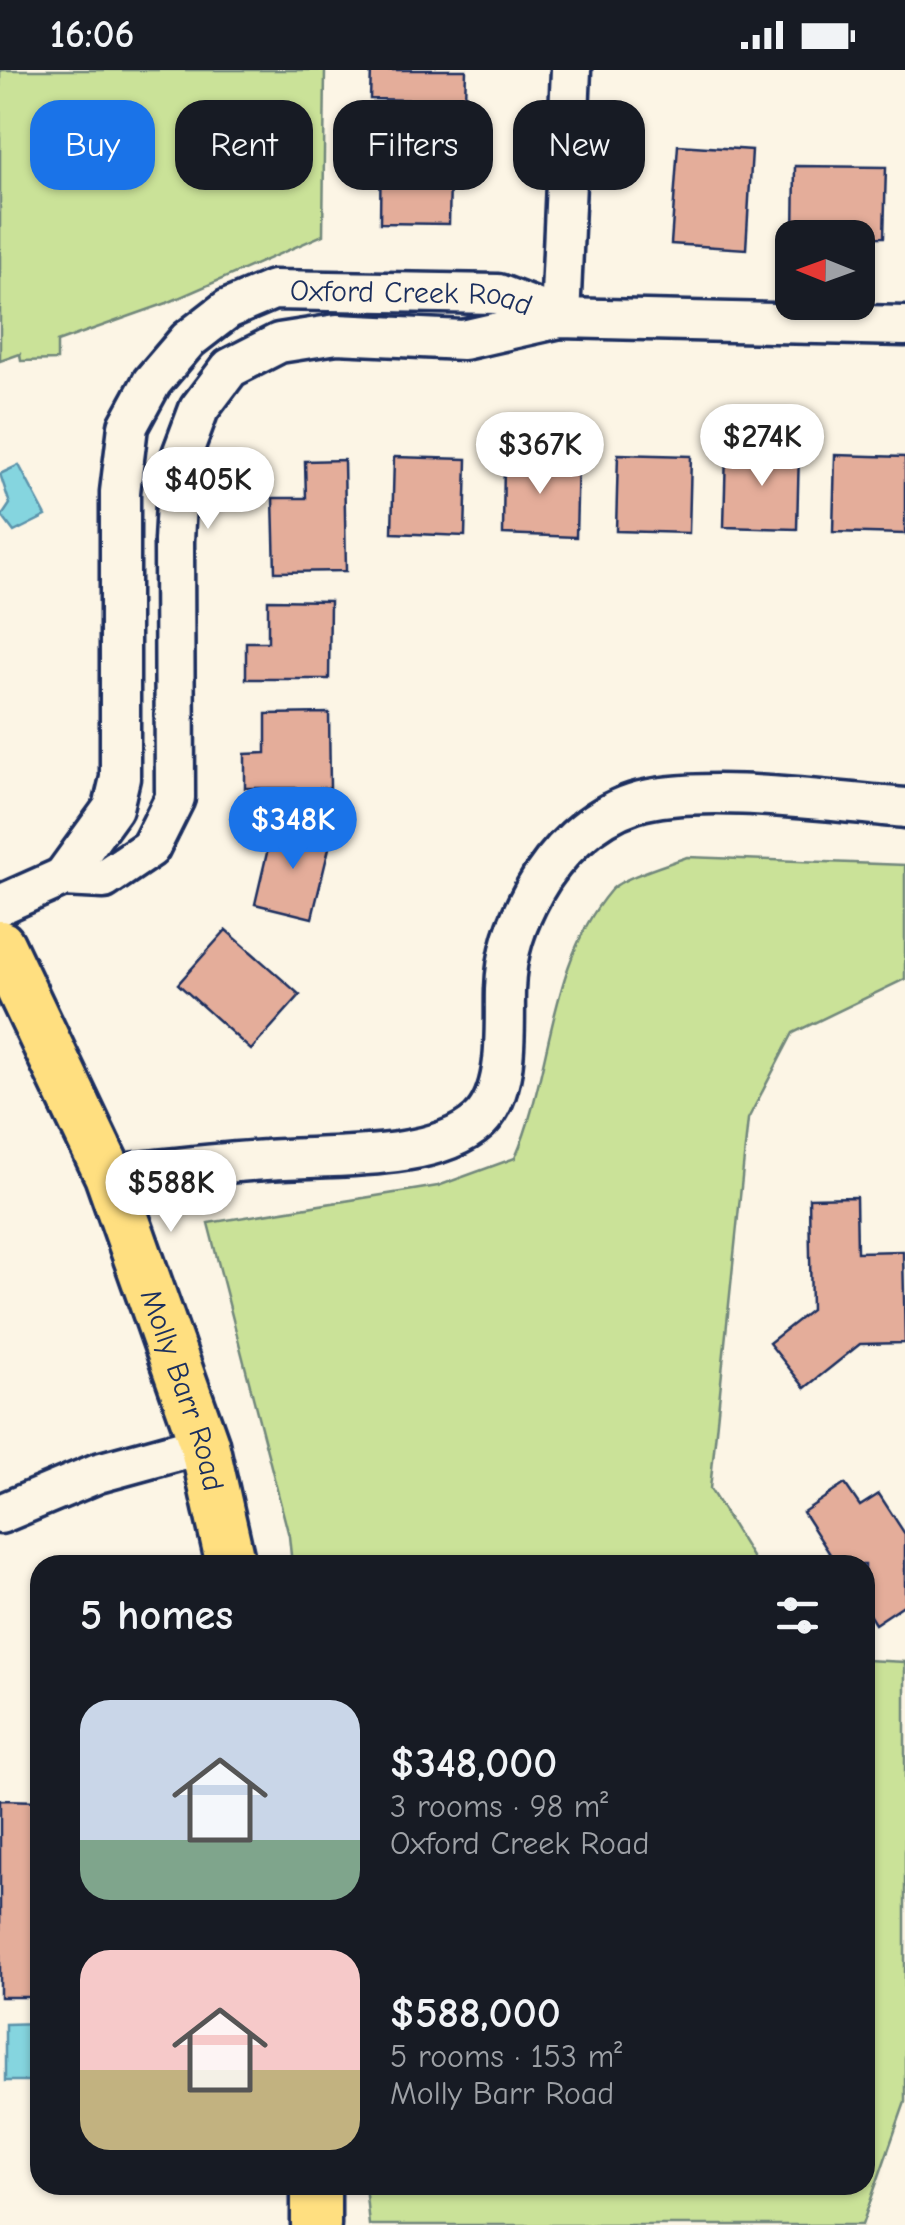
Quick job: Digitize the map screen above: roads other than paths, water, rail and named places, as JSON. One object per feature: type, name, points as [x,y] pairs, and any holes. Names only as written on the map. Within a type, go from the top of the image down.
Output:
[{"type":"main road","name":"Molly Barr Road","points":[[0,945],[108,1175],[204,1444],[229,1555]]},
{"type":"main road","points":[[316,2195],[316,2225]]},
{"type":"street","name":"Oxford Creek Road","points":[[560,318],[571,70]]},
{"type":"street","name":"Oxford Creek Road","points":[[64,878],[113,808],[120,778],[124,454],[128,426],[152,382],[188,340],[228,309],[273,290],[498,294],[560,318]]},
{"type":"street","name":"Oxford Creek Road","points":[[0,905],[64,878],[104,879],[150,848],[175,798],[174,542],[180,460],[199,409],[230,368],[280,342],[337,334],[463,340],[560,318],[905,326]]},
{"type":"street","points":[[124,454],[180,460]]},
{"type":"street","points":[[108,1175],[269,1159],[381,1157],[440,1140],[479,1121],[495,1093],[504,1049],[505,981],[512,930],[548,865],[589,826],[634,803],[708,796],[905,808]]},
{"type":"street","points":[[0,1514],[98,1473],[204,1444]]},
{"type":"water","points":[[19,465],[46,516],[14,532],[2,516],[10,504],[0,474]]},
{"type":"water","points":[[30,2023],[30,2081],[5,2081],[5,2024]]}]
